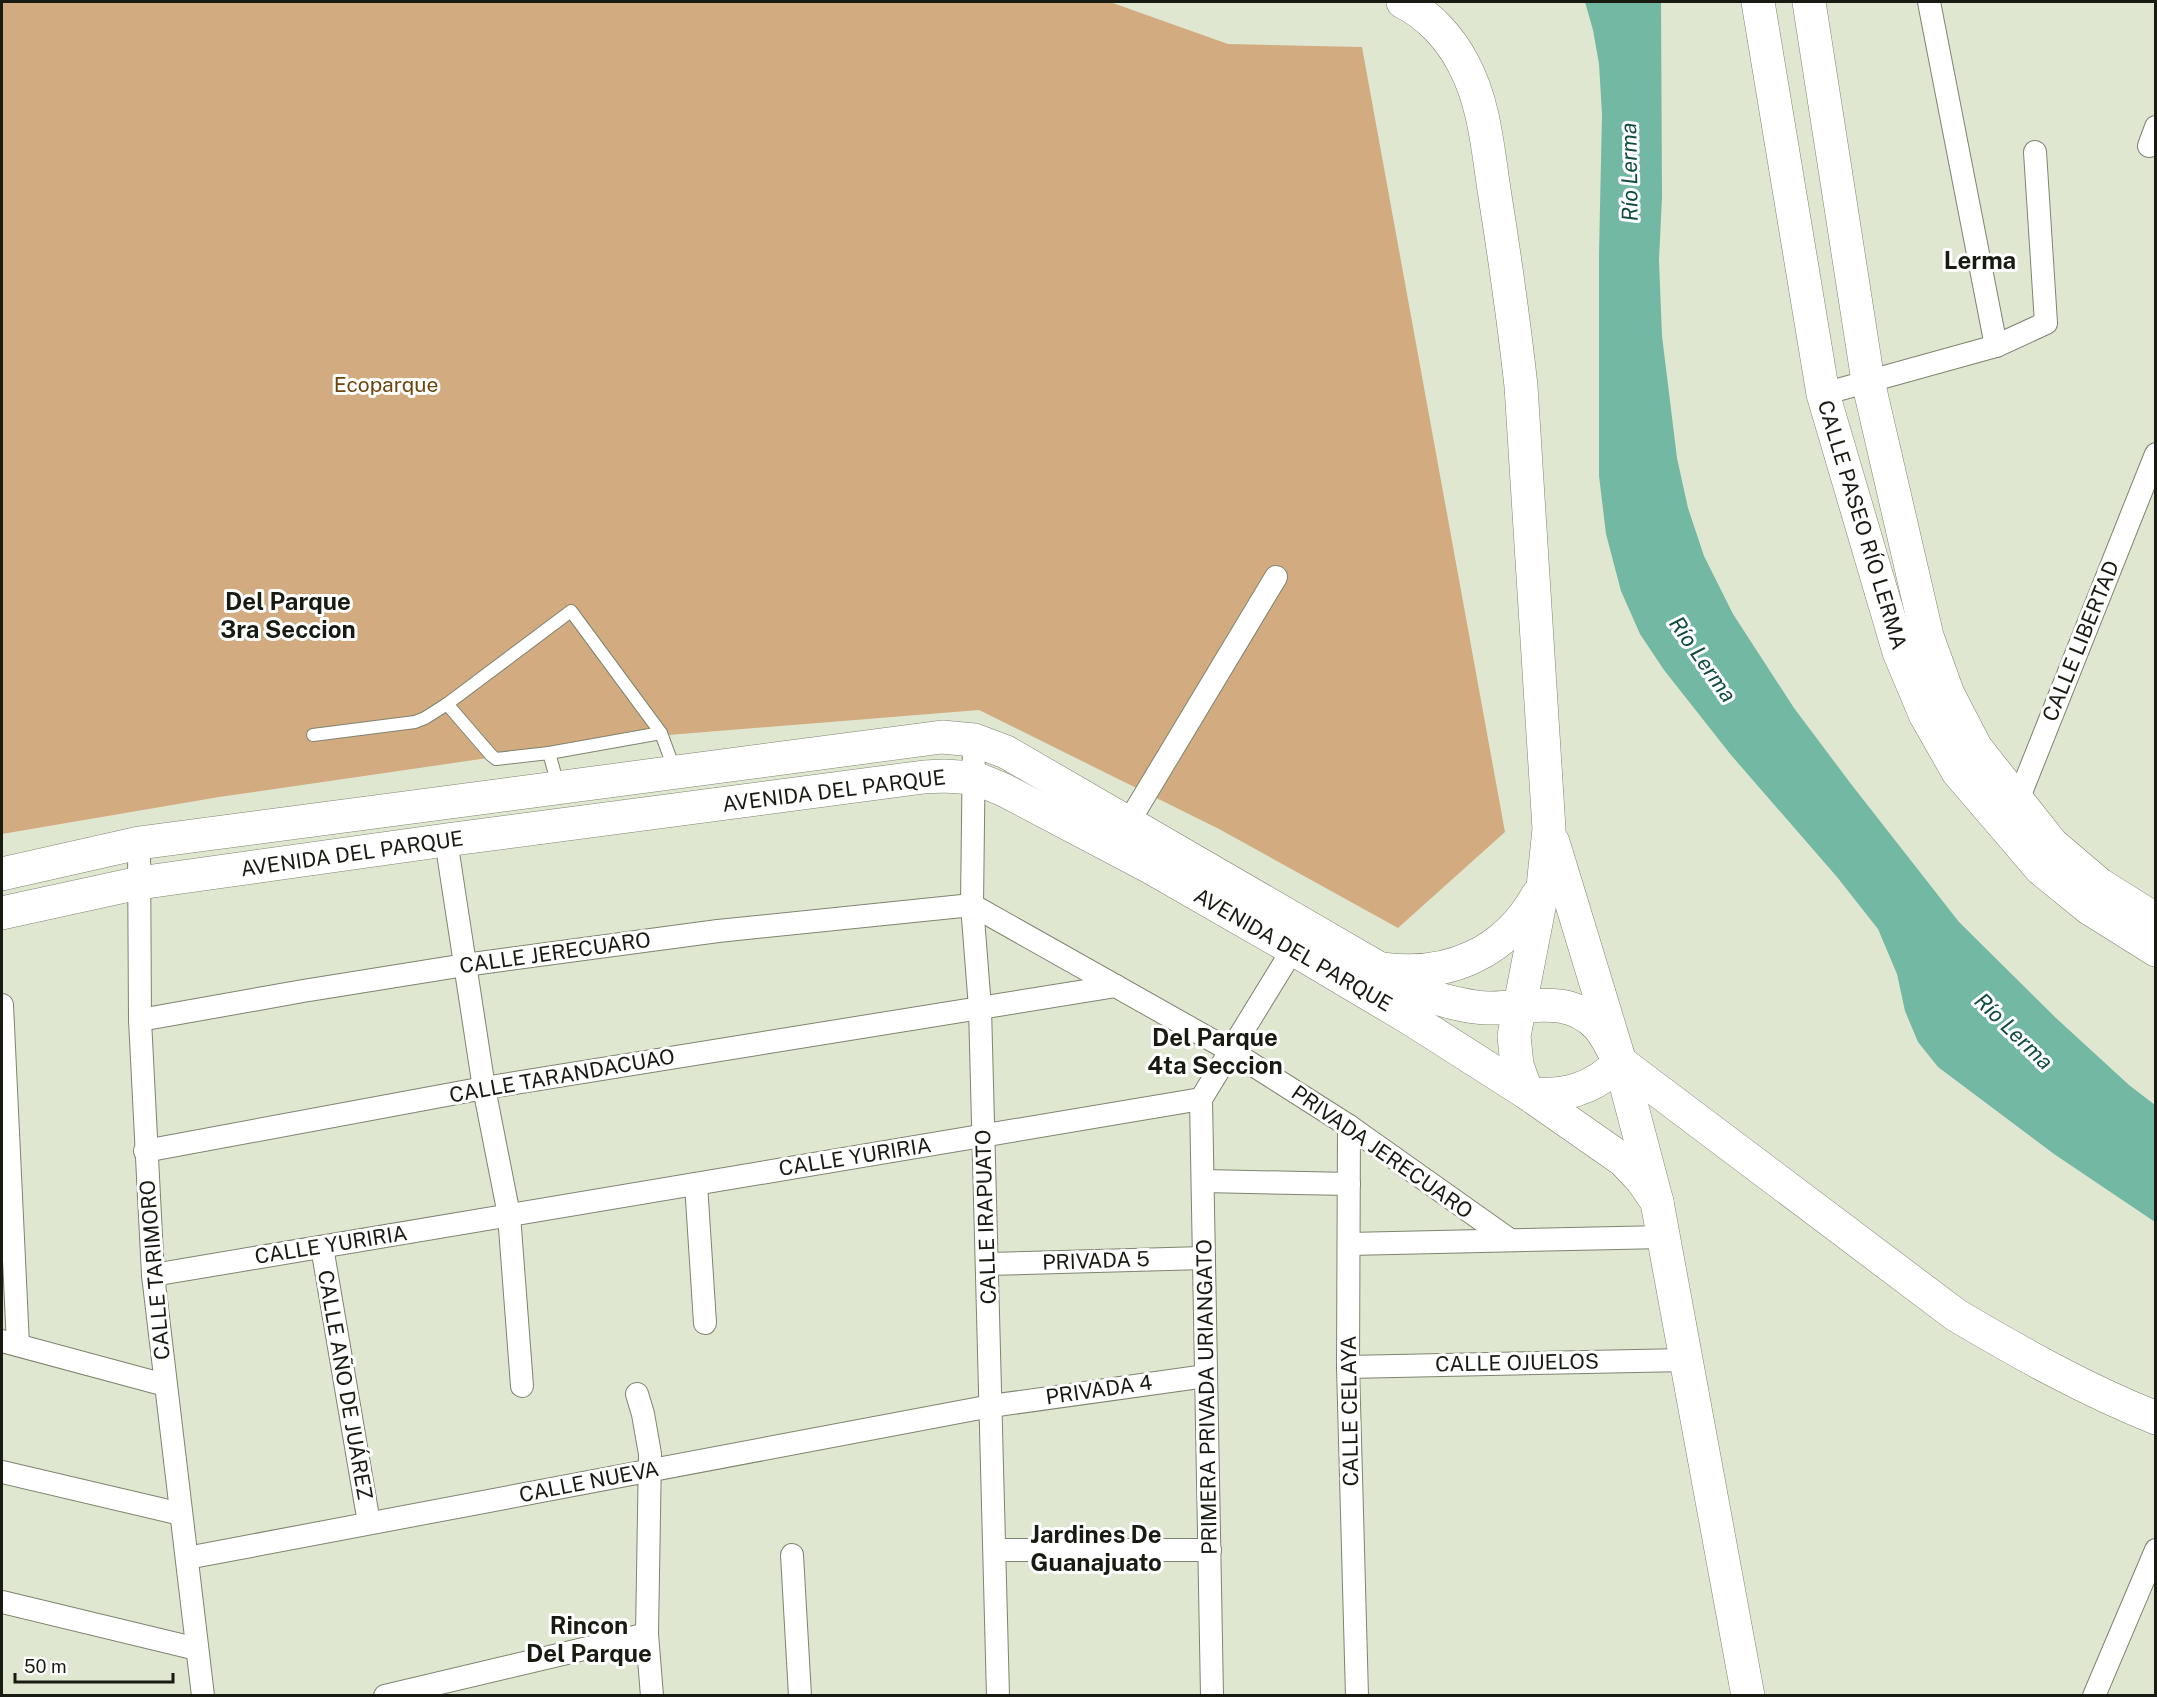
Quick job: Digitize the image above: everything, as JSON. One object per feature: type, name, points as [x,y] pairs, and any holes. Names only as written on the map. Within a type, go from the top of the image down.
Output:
[{"type":"street","points":[[1403,2],[1411,5],[1442,32],[1464,65],[1477,99],[1486,137],[1514,316],[1521,386],[1549,829],[1543,887],[1515,1021],[1514,1050],[1527,1093],[1556,1095],[1584,1088],[1610,1072],[1620,1062]]},
{"type":"street","name":"CALLE PASEO RÍO LERMA","points":[[1758,2],[1823,394],[1899,652],[1925,714],[1958,772],[2052,844],[2099,884],[2156,920]]},
{"type":"street","name":"CALLE PASEO RÍO LERMA","points":[[1809,2],[1868,381],[1928,636],[1948,694],[2041,869],[2089,908],[2156,950]]},
{"type":"street","points":[[1929,2],[1996,346]]},
{"type":"street","points":[[1823,394],[1996,346],[2046,323],[2035,152]]},
{"type":"street","name":"CALLE LIBERTAD","points":[[2012,814],[2156,454]]},
{"type":"street","points":[[1128,822],[1276,577]]},
{"type":"street","name":"AVENIDA DEL PARQUE","points":[[2,874],[140,843],[942,737],[974,740],[1006,752],[1425,995],[1479,1007],[1540,1003],[1561,1006],[1581,1014],[1598,1026],[1620,1062]]},
{"type":"street","name":"CALLE IRAPUATO","points":[[974,740],[972,905],[980,1008],[998,1695]]},
{"type":"street","name":"AVENIDA DEL PARQUE","points":[[2,913],[139,883],[446,840],[924,777],[975,778],[1004,790],[1150,867],[1411,1019],[1527,1093],[1623,1160],[1642,1180],[1657,1202]]},
{"type":"street","points":[[1549,829],[1620,1062],[1657,1202],[1748,1695]]},
{"type":"street","points":[[446,840],[484,1088],[509,1215],[522,1386]]},
{"type":"street","name":"CALLE TARIMORO","points":[[140,843],[140,1020],[153,1275],[203,1695]]},
{"type":"street","points":[[1379,968],[1404,972],[1428,970],[1453,965],[1476,956],[1497,943],[1515,927],[1531,908],[1543,887]]},
{"type":"street","name":"CALLE JERECUARO","points":[[140,1020],[465,965],[718,931],[972,905]]},
{"type":"street","name":"PRIVADA JERECUARO","points":[[972,905],[1231,1050],[1349,1126],[1509,1240]]},
{"type":"street","points":[[1201,1099],[1293,949]]},
{"type":"street","name":"CALLE TARANDACUAO","points":[[145,1151],[484,1088],[1116,986]]},
{"type":"street","points":[[2,1005],[10,1343],[165,1385]]},
{"type":"street","points":[[1620,1062],[1956,1314],[2076,1383],[2156,1418]]},
{"type":"street","name":"CALLE YURIRIA","points":[[153,1275],[1201,1099]]},
{"type":"street","name":"PRIMERA PRIVADA URIANGATO","points":[[1201,1099],[1212,1695]]},
{"type":"street","name":"CALLE CELAYA","points":[[1349,1126],[1348,1366],[1357,1695]]},
{"type":"street","points":[[1203,1181],[1349,1184]]},
{"type":"street","points":[[696,1184],[705,1323]]},
{"type":"street","points":[[1349,1244],[1664,1237]]},
{"type":"street","name":"CALLE AÑO DE JUÁREZ","points":[[322,1247],[369,1523]]},
{"type":"street","name":"PRIVADA 5","points":[[987,1264],[1204,1258]]},
{"type":"street","name":"CALLE OJUELOS","points":[[1348,1366],[1686,1360]]},
{"type":"street","name":"PRIVADA 4","points":[[991,1406],[1206,1376]]},
{"type":"street","points":[[637,1394],[647,1434],[651,1470],[647,1634],[652,1695]]},
{"type":"street","name":"CALLE NUEVA","points":[[187,1558],[991,1406]]},
{"type":"street","points":[[2,1472],[181,1514]]},
{"type":"street","points":[[994,1550],[1210,1550]]},
{"type":"street","points":[[2094,1695],[2156,1550]]},
{"type":"street","points":[[792,1556],[800,1695]]},
{"type":"street","points":[[2,1602],[197,1649]]},
{"type":"street","points":[[385,1695],[647,1634]]},
{"type":"lane","points":[[314,735],[415,722],[425,718],[447,705],[571,611],[661,734],[675,772]]},
{"type":"lane","points":[[447,705],[496,759],[549,753],[661,734]]},
{"type":"lane","points":[[549,753],[558,787]]},
{"type":"green space","name":"Ecoparque","points":[[2,2],[1110,2],[1228,44],[1362,47],[1505,832],[1398,928],[1219,829],[979,710],[619,739],[219,797],[2,834]]},
{"type":"water","name":"Río Lerma","points":[[1585,2],[1661,2],[1662,197],[1659,260],[1662,336],[1677,458],[1688,508],[1704,556],[1733,614],[1794,708],[1959,922],[2056,1018],[2129,1085],[2155,1105],[2155,1222],[2054,1154],[1938,1067],[1918,1042],[1905,1011],[1897,974],[1878,929],[1837,877],[1731,755],[1664,670],[1640,634],[1621,591],[1606,534],[1599,476],[1599,254],[1602,114],[1599,64]]},
{"type":"district","name":"Lerma","points":[[1980,261]]},
{"type":"district","name":"Del Parque 3ra Seccion","points":[[288,616]]},
{"type":"district","name":"Del Parque 4ta Seccion","points":[[1215,1052]]},
{"type":"district","name":"Jardines De Guanajuato","points":[[1096,1549]]},
{"type":"district","name":"Rincon Del Parque","points":[[589,1640]]}]
